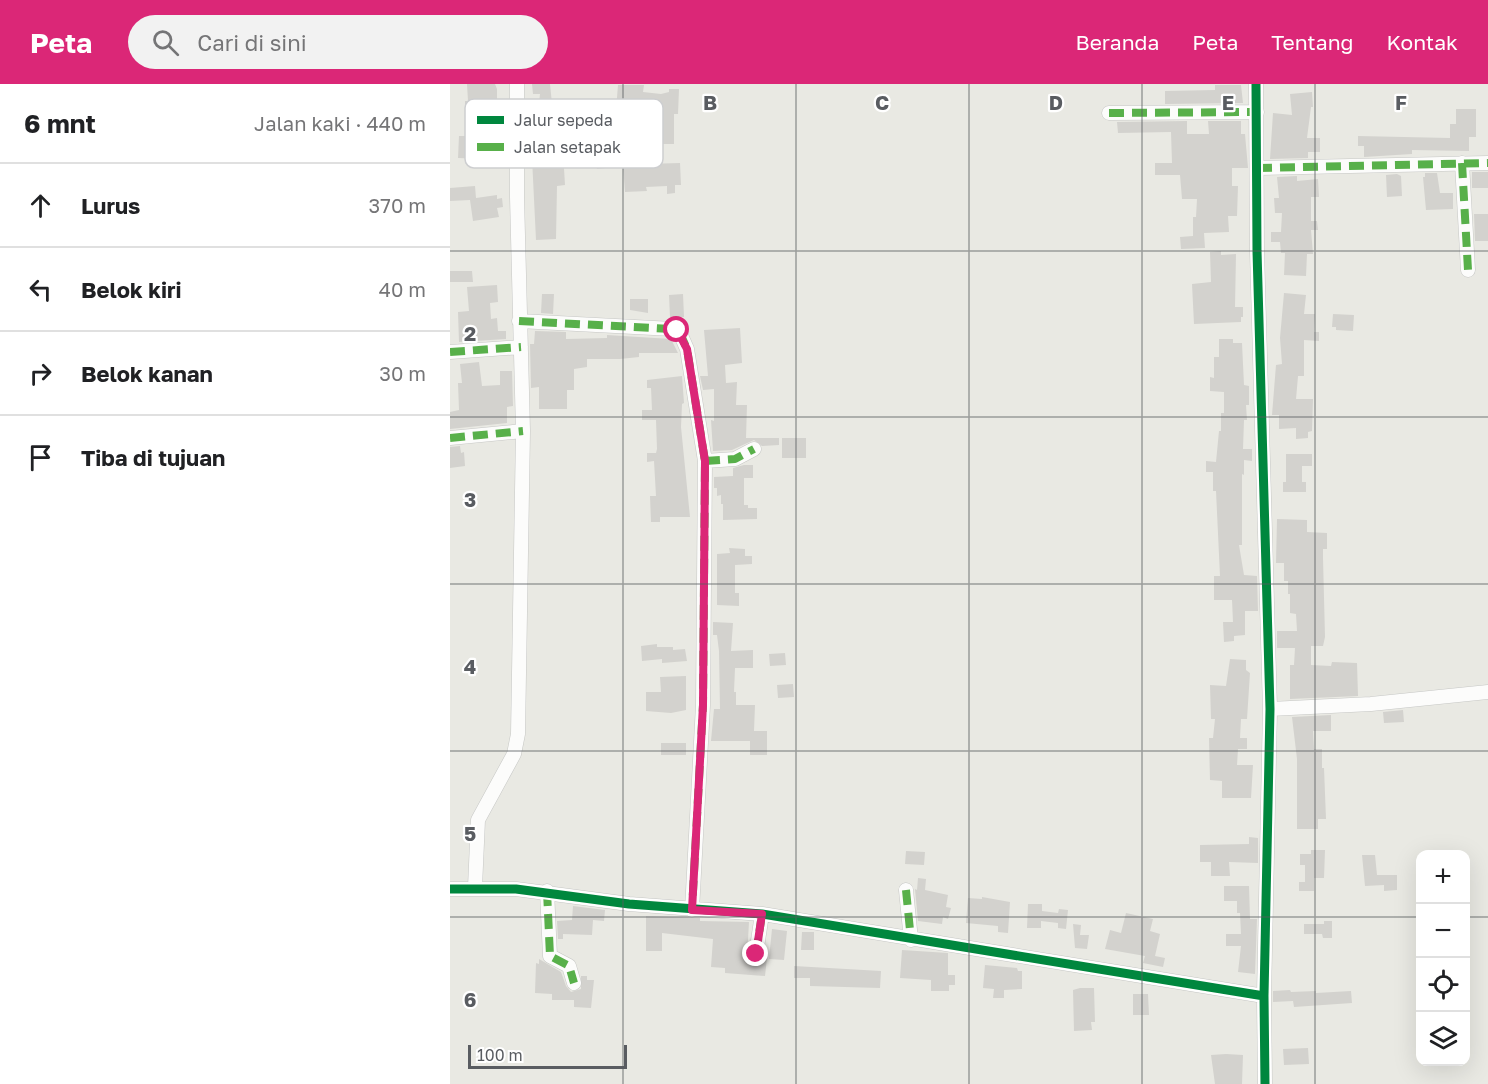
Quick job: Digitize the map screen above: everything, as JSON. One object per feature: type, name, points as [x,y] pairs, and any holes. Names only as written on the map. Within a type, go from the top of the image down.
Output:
[{"type":"street","points":[[517,84],[517,99]]},
{"type":"street","points":[[1256,84],[1257,283],[1270,709],[1264,996],[1265,1084]]},
{"type":"street","points":[[1109,112],[1257,112]]},
{"type":"street","points":[[1462,163],[1468,270]]},
{"type":"street","points":[[1257,168],[1488,163]]},
{"type":"street","points":[[475,887],[478,820],[514,754],[518,734],[523,431],[517,168]]},
{"type":"street","points":[[519,321],[677,330],[684,339],[705,461],[703,705],[692,910]]},
{"type":"street","points":[[450,352],[521,347]]},
{"type":"street","points":[[450,438],[523,431]]},
{"type":"street","points":[[705,461],[735,459],[754,449]]},
{"type":"street","points":[[1270,709],[1371,704],[1488,692]]},
{"type":"street","points":[[450,889],[475,887],[547,891],[692,910],[762,914],[1264,996]]},
{"type":"street","points":[[906,890],[911,940]]},
{"type":"street","points":[[547,891],[550,956],[569,966],[574,983]]},
{"type":"street","points":[[756,954],[762,914]]},
{"type":"building","points":[[467,84],[495,84],[497,99],[468,99]]},
{"type":"building","points":[[532,84],[550,84],[552,99],[539,99],[540,94],[533,94]]},
{"type":"building","points":[[618,85],[644,85],[643,92],[661,94],[669,92],[669,89],[679,89],[678,114],[674,114],[674,144],[663,144],[663,99],[617,99]]},
{"type":"building","points":[[1215,85],[1241,85],[1243,103],[1165,104],[1165,91],[1215,90]]},
{"type":"building","points":[[1312,92],[1313,107],[1311,107],[1307,138],[1320,138],[1320,152],[1308,152],[1308,158],[1270,159],[1273,113],[1292,115],[1290,94]]},
{"type":"building","points":[[1456,109],[1476,109],[1476,137],[1469,137],[1469,151],[1412,150],[1412,154],[1364,157],[1364,146],[1358,146],[1358,136],[1450,138],[1450,124],[1456,124]]},
{"type":"building","points":[[1187,121],[1187,134],[1209,134],[1208,121],[1241,121],[1241,134],[1245,134],[1248,168],[1232,168],[1232,186],[1238,186],[1237,216],[1228,216],[1229,232],[1204,233],[1205,248],[1181,249],[1180,237],[1193,236],[1193,217],[1196,217],[1197,199],[1182,199],[1180,175],[1155,175],[1155,163],[1172,163],[1171,132],[1118,133],[1117,122]]},
{"type":"building","points":[[459,136],[465,136],[465,158],[458,158]]},
{"type":"building","points":[[663,163],[680,163],[681,185],[675,185],[675,193],[667,194],[667,186],[646,187],[647,191],[625,192],[623,168],[663,168]]},
{"type":"building","points":[[532,168],[564,168],[565,185],[557,186],[556,239],[536,240]]},
{"type":"building","points":[[1472,172],[1488,172],[1488,188],[1472,188]]},
{"type":"building","points":[[1425,173],[1437,173],[1440,193],[1453,193],[1453,209],[1426,210],[1423,177]]},
{"type":"building","points":[[1386,175],[1401,176],[1402,196],[1387,197]]},
{"type":"building","points":[[1297,176],[1297,181],[1318,179],[1319,197],[1311,197],[1311,221],[1317,221],[1318,230],[1311,230],[1313,254],[1307,254],[1306,276],[1284,275],[1285,253],[1281,253],[1280,242],[1271,242],[1271,232],[1281,232],[1282,213],[1275,213],[1274,198],[1279,198],[1277,177]]},
{"type":"building","points":[[475,186],[476,198],[497,195],[497,199],[502,198],[503,207],[497,208],[499,217],[473,221],[470,200],[450,201],[450,188]]},
{"type":"building","points":[[1474,214],[1488,214],[1488,241],[1475,241]]},
{"type":"building","points":[[1221,251],[1221,255],[1236,254],[1235,307],[1243,307],[1243,317],[1241,317],[1241,322],[1194,324],[1192,284],[1211,282],[1210,252]]},
{"type":"building","points":[[450,271],[472,271],[473,282],[450,282]]},
{"type":"building","points":[[497,285],[498,302],[490,303],[491,319],[497,318],[498,331],[506,331],[506,339],[459,342],[458,312],[469,311],[467,287]]},
{"type":"building","points":[[1284,293],[1306,295],[1304,314],[1315,314],[1314,332],[1319,332],[1319,341],[1304,340],[1304,376],[1298,376],[1296,399],[1313,399],[1312,431],[1308,432],[1308,438],[1296,439],[1296,428],[1279,429],[1279,415],[1272,415],[1276,365],[1282,364],[1280,338]]},
{"type":"building","points":[[542,294],[554,294],[553,314],[541,313]]},
{"type":"building","points":[[683,294],[684,317],[670,317],[669,295]]},
{"type":"building","points":[[630,299],[648,299],[648,313],[630,310]]},
{"type":"building","points":[[1333,314],[1354,315],[1353,331],[1336,330],[1336,327],[1332,327]]},
{"type":"building","points":[[740,328],[742,363],[725,365],[726,383],[737,382],[736,405],[747,405],[746,438],[779,438],[779,445],[762,446],[754,440],[732,450],[713,451],[711,420],[714,421],[714,389],[703,390],[700,376],[708,376],[704,330]]},
{"type":"building","points":[[535,331],[566,332],[566,339],[607,338],[607,335],[671,339],[678,353],[639,353],[639,357],[587,359],[587,367],[574,369],[574,390],[567,390],[567,409],[539,409],[539,387],[531,388],[530,344],[534,344]]},
{"type":"building","points":[[1219,339],[1233,339],[1233,343],[1242,343],[1244,385],[1249,386],[1249,405],[1246,405],[1247,420],[1244,420],[1243,449],[1252,449],[1252,461],[1244,460],[1242,545],[1239,545],[1244,575],[1257,576],[1258,611],[1245,611],[1245,635],[1234,636],[1234,641],[1224,642],[1223,622],[1233,622],[1232,600],[1214,600],[1214,576],[1220,576],[1216,491],[1213,491],[1213,472],[1206,472],[1206,461],[1216,462],[1219,431],[1221,431],[1221,413],[1224,413],[1224,392],[1210,391],[1210,377],[1214,378],[1214,357],[1219,357]]},
{"type":"building","points":[[479,362],[482,386],[500,385],[500,371],[512,371],[513,406],[507,407],[507,423],[450,429],[450,412],[459,410],[458,383],[462,383],[460,364]]},
{"type":"building","points":[[682,376],[684,403],[682,404],[681,427],[690,517],[660,517],[660,522],[651,522],[650,496],[656,496],[654,461],[647,462],[647,453],[656,453],[657,449],[656,420],[642,420],[642,410],[652,410],[651,388],[647,388],[647,380]]},
{"type":"building","points":[[782,438],[806,438],[806,458],[782,458]]},
{"type":"building","points":[[460,446],[461,453],[464,452],[465,466],[450,468],[450,447]]},
{"type":"building","points":[[1286,454],[1312,454],[1312,466],[1302,466],[1302,482],[1306,482],[1306,492],[1283,492],[1283,482],[1286,482]]},
{"type":"building","points":[[753,465],[753,478],[744,478],[744,505],[748,505],[748,508],[757,508],[757,519],[723,520],[723,504],[721,504],[721,495],[717,496],[717,488],[714,488],[714,477],[733,476],[733,468]]},
{"type":"building","points":[[1277,519],[1307,520],[1307,532],[1327,533],[1327,549],[1323,549],[1325,637],[1323,646],[1311,646],[1311,665],[1331,666],[1332,662],[1357,663],[1358,696],[1290,699],[1290,665],[1294,665],[1295,648],[1277,648],[1277,631],[1297,631],[1296,614],[1290,613],[1290,594],[1288,594],[1288,581],[1284,581],[1284,563],[1276,563]]},
{"type":"building","points":[[729,548],[745,549],[745,556],[752,556],[752,564],[735,565],[735,593],[739,593],[739,606],[717,605],[717,554],[730,553]]},
{"type":"building","points":[[713,622],[733,623],[731,651],[753,650],[753,668],[735,668],[734,692],[736,692],[736,705],[755,705],[754,731],[767,731],[767,755],[750,755],[750,741],[711,741],[714,709],[720,709],[719,651],[717,635],[713,635]]},
{"type":"building","points":[[657,644],[657,647],[673,647],[673,650],[685,649],[687,661],[662,663],[662,659],[642,661],[641,646]]},
{"type":"building","points":[[785,653],[786,665],[770,666],[769,654]]},
{"type":"building","points":[[1230,659],[1246,660],[1246,670],[1250,673],[1247,719],[1241,719],[1240,738],[1247,738],[1247,749],[1238,749],[1237,765],[1253,765],[1251,798],[1222,798],[1222,781],[1210,780],[1209,738],[1213,738],[1215,719],[1211,719],[1210,685],[1226,686]]},
{"type":"building","points":[[686,676],[686,710],[671,713],[646,711],[646,692],[661,692],[660,677]]},
{"type":"building","points":[[793,684],[794,697],[778,698],[777,685]]},
{"type":"building","points":[[1403,710],[1404,722],[1384,723],[1383,712]]},
{"type":"building","points":[[1331,715],[1331,731],[1313,731],[1314,749],[1322,749],[1326,819],[1318,819],[1318,829],[1297,829],[1297,759],[1292,717]]},
{"type":"building","points":[[661,743],[686,743],[686,755],[661,755]]},
{"type":"building","points":[[1249,837],[1258,838],[1258,863],[1229,862],[1230,876],[1211,876],[1211,862],[1200,862],[1200,845],[1249,844]]},
{"type":"building","points":[[1311,850],[1325,850],[1324,878],[1314,878],[1314,891],[1299,891],[1299,882],[1305,882],[1305,865],[1300,865],[1300,854],[1311,854]]},
{"type":"building","points":[[906,851],[925,852],[924,865],[905,864]]},
{"type":"building","points":[[1362,855],[1375,855],[1377,875],[1397,875],[1397,890],[1384,891],[1384,885],[1365,886]]},
{"type":"building","points":[[918,878],[926,879],[925,890],[948,895],[946,907],[951,908],[948,919],[943,917],[942,924],[918,921],[915,889],[917,890]]},
{"type":"building","points":[[1224,886],[1249,886],[1250,919],[1257,919],[1255,974],[1238,972],[1241,946],[1226,946],[1226,934],[1241,934],[1237,901],[1224,901]]},
{"type":"building","points":[[982,897],[1010,902],[1008,933],[998,932],[998,926],[966,923],[968,898],[982,899]]},
{"type":"building","points":[[1028,904],[1042,904],[1042,911],[1058,913],[1059,909],[1068,910],[1066,929],[1058,928],[1058,923],[1041,921],[1041,928],[1027,928]]},
{"type":"building","points":[[573,906],[605,910],[604,921],[593,920],[592,935],[563,934],[563,939],[558,939],[557,921],[572,920]]},
{"type":"building","points":[[1126,913],[1153,919],[1150,931],[1160,934],[1155,956],[1165,958],[1163,967],[1143,963],[1145,956],[1105,949],[1110,930],[1121,933]]},
{"type":"building","points":[[646,916],[700,918],[700,921],[749,922],[747,957],[755,963],[767,958],[765,976],[725,973],[725,968],[711,967],[713,939],[662,933],[662,951],[646,951]]},
{"type":"building","points":[[1324,921],[1332,921],[1332,938],[1323,938],[1322,934],[1304,934],[1304,924],[1324,924]]},
{"type":"building","points":[[1073,924],[1081,925],[1080,935],[1089,935],[1087,949],[1075,948]]},
{"type":"building","points":[[772,929],[787,931],[784,960],[769,959]]},
{"type":"building","points":[[802,932],[814,932],[814,950],[801,950]]},
{"type":"building","points":[[902,950],[948,953],[948,975],[955,975],[955,985],[949,985],[949,991],[931,991],[931,980],[900,978]]},
{"type":"building","points":[[539,959],[561,972],[571,992],[581,989],[581,976],[587,976],[587,980],[594,980],[591,1008],[574,1007],[574,1000],[552,1000],[552,994],[535,993],[536,963],[539,964]]},
{"type":"building","points":[[985,965],[1017,968],[1018,971],[1022,971],[1022,989],[1004,990],[1004,998],[993,998],[994,989],[983,988]]},
{"type":"building","points":[[794,966],[881,971],[880,988],[810,986],[810,978],[794,978]]},
{"type":"building","points":[[1094,988],[1095,1022],[1091,1022],[1092,1030],[1074,1031],[1073,990]]},
{"type":"building","points":[[1290,990],[1291,992],[1316,991],[1316,993],[1351,991],[1352,1003],[1294,1007],[1293,1001],[1273,1002],[1273,991]]},
{"type":"building","points":[[1133,994],[1148,994],[1149,1015],[1133,1015]]},
{"type":"building","points":[[1308,1048],[1309,1064],[1284,1065],[1283,1049]]},
{"type":"building","points":[[1211,1055],[1243,1055],[1242,1084],[1215,1084]]},
{"type":"marked path","points":[[1109,113],[1257,112]]},
{"type":"marked path","points":[[1462,163],[1468,270]]},
{"type":"marked path","points":[[1257,168],[1488,163]]},
{"type":"marked path","points":[[519,321],[673,329],[680,333],[687,349],[705,461],[703,705],[692,910]]},
{"type":"marked path","points":[[450,352],[521,347]]},
{"type":"marked path","points":[[450,438],[523,431]]},
{"type":"marked path","points":[[705,461],[735,459],[754,449]]},
{"type":"marked path","points":[[906,890],[911,940]]},
{"type":"marked path","points":[[547,891],[550,956],[569,966],[574,983]]},
{"type":"marked path","points":[[756,954],[762,914]]},
{"type":"cycle path","points":[[1256,84],[1257,251],[1270,709],[1264,996],[1265,1084]]},
{"type":"cycle path","points":[[450,889],[516,889],[629,904],[762,914],[1264,996]]},
{"type":"route","points":[[677,330],[684,339],[687,349],[705,461],[703,705],[692,910],[762,914],[756,954]]}]
